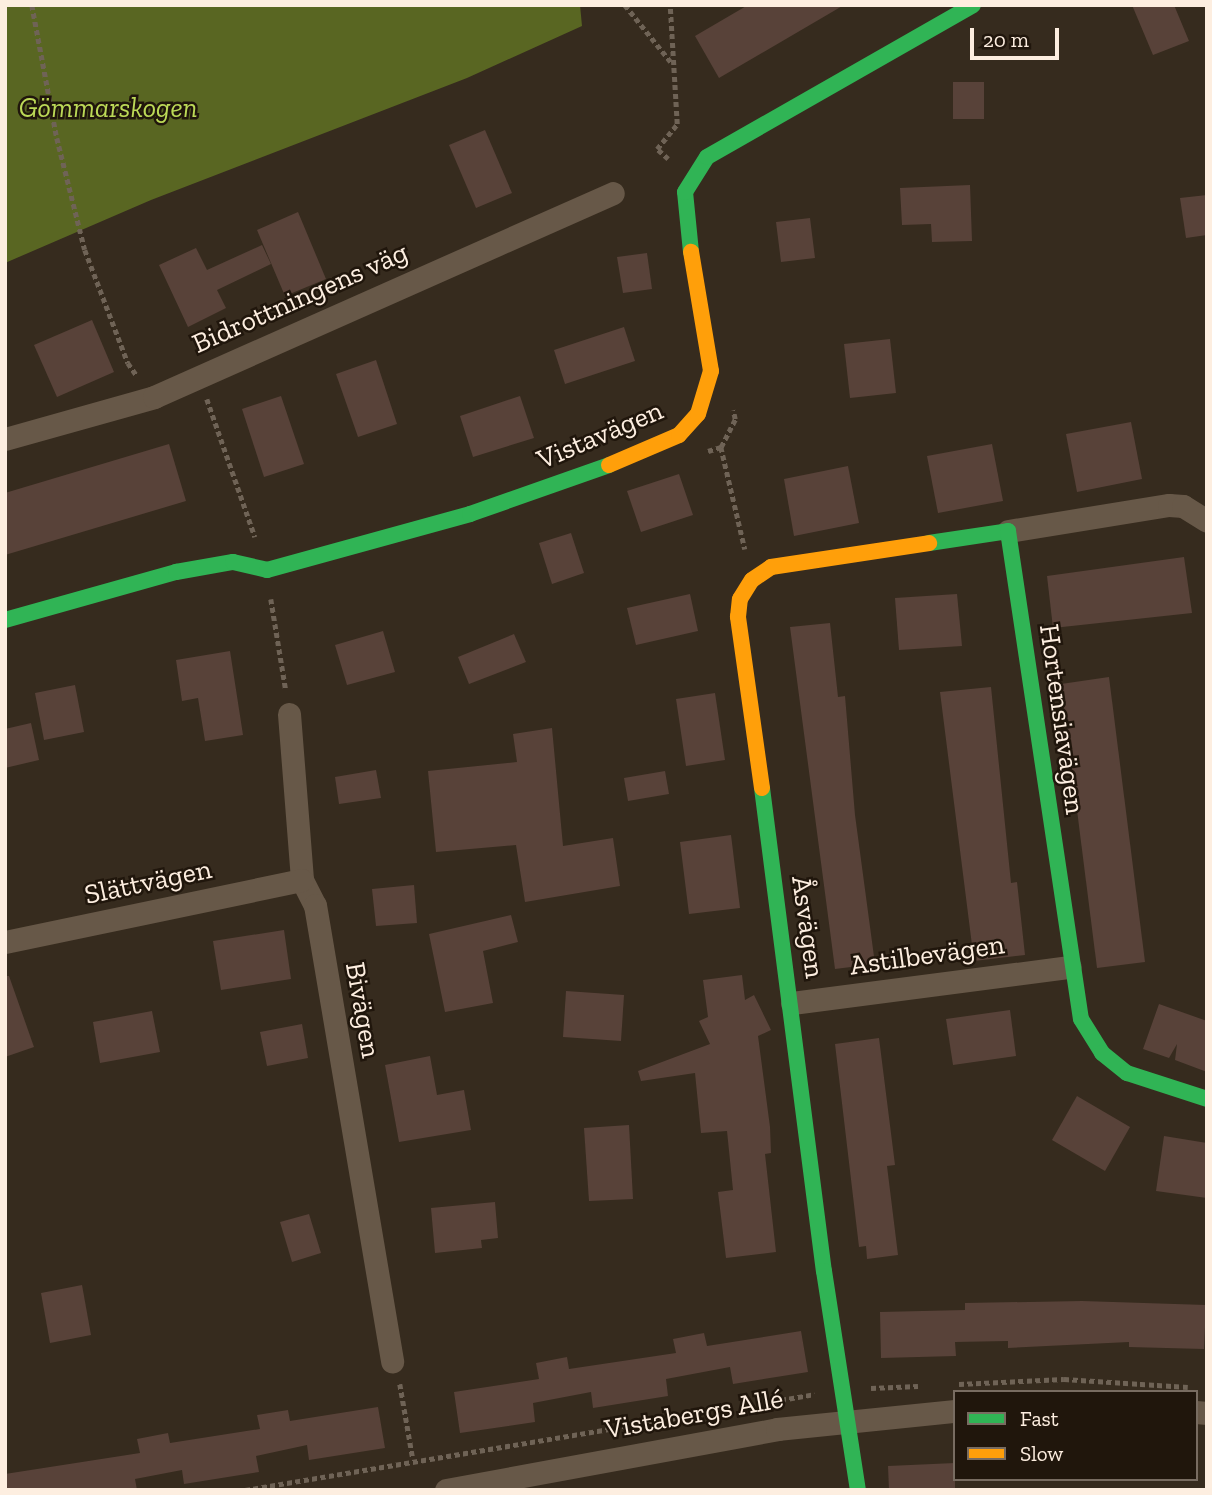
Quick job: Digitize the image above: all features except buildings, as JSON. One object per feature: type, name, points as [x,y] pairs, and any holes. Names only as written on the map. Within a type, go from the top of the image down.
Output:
[{"type":"street","name":"Vistavägen","points":[[5,620],[176,572],[233,562],[267,570],[470,514],[596,470],[679,435],[698,414],[711,371],[687,226],[685,192],[692,178],[707,157],[973,5]]},
{"type":"street","name":"Bidrottningens väg","points":[[5,439],[154,397],[613,193]]},
{"type":"street","points":[[752,580],[771,567],[1169,505],[1183,506],[1207,521]]},
{"type":"street","name":"Hortensiavägen","points":[[1008,531],[1070,967],[1081,1019],[1102,1053],[1127,1073],[1207,1099]]},
{"type":"street","name":"Åsvägen","points":[[752,580],[740,599],[738,617],[792,1003],[824,1271],[858,1490]]},
{"type":"street","name":"Bivägen","points":[[289,713],[303,880],[315,905],[392,1362]]},
{"type":"street","name":"Slättvägen","points":[[5,942],[303,880]]},
{"type":"street","name":"Astilbevägen","points":[[792,1003],[1070,967]]},
{"type":"street","name":"Vistabergs Allé","points":[[446,1490],[683,1444],[848,1420],[953,1411]]},
{"type":"path","points":[[32,5],[57,138],[85,250],[128,363],[154,397]]},
{"type":"path","points":[[625,5],[672,63]]},
{"type":"path","points":[[657,149],[677,124],[670,5]]},
{"type":"path","points":[[199,376],[267,570],[289,713]]},
{"type":"path","points":[[721,447],[752,580]]},
{"type":"path","points":[[392,1362],[400,1385],[413,1459]]},
{"type":"path","points":[[944,1384],[1064,1379],[1194,1387]]},
{"type":"path","points":[[864,1388],[931,1385]]},
{"type":"path","points":[[768,1402],[808,1395]]},
{"type":"path","points":[[245,1490],[413,1459],[701,1414]]},
{"type":"green space","name":"Gömmarskogen","points":[[5,5],[580,5],[582,26],[467,78],[151,200],[5,263]]},
{"type":"traffic: fast","points":[[691,252],[685,192],[707,157],[973,5]]},
{"type":"traffic: fast","points":[[5,620],[176,572],[233,562],[267,570],[470,514],[609,465]]},
{"type":"traffic: fast","points":[[929,543],[1008,531],[1081,1019],[1102,1053],[1127,1073],[1207,1099]]},
{"type":"traffic: fast","points":[[762,788],[824,1271],[858,1490]]},
{"type":"traffic: slow","points":[[609,465],[679,435],[698,414],[711,371],[691,252]]},
{"type":"traffic: slow","points":[[762,788],[738,617],[740,599],[752,580],[771,567],[929,543]]}]
